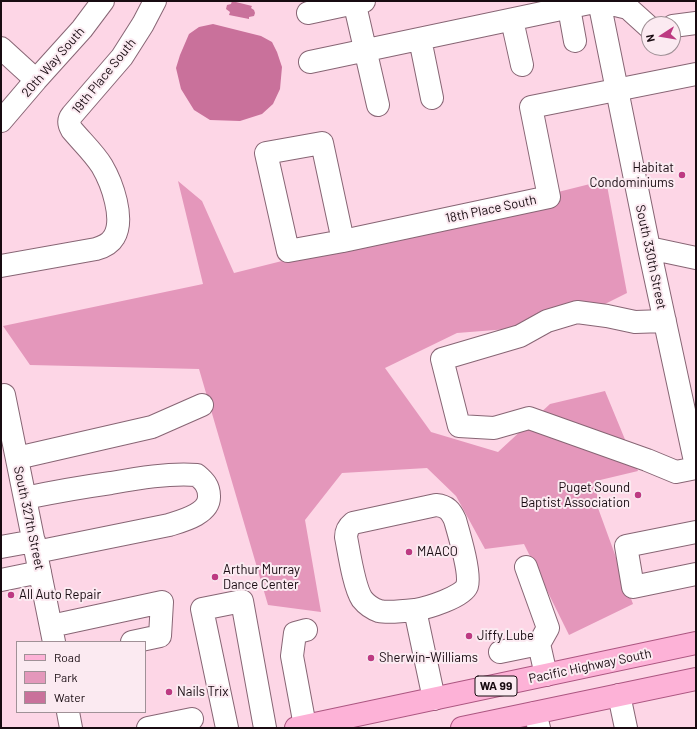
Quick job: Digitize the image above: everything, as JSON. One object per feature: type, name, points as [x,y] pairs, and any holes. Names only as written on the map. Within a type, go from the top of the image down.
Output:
[{"type":"main road","name":"Pacific Highway South","points":[[300,727],[696,643]]},
{"type":"main road","points":[[462,728],[537,720],[619,695],[696,679]]},
{"type":"street","name":"20th Way South","points":[[1,121],[82,29],[104,1]]},
{"type":"street","name":"19th Place South","points":[[1,266],[96,249],[108,244],[114,237],[118,219],[117,208],[111,185],[100,164],[71,129],[69,120],[122,57],[144,24],[155,1]]},
{"type":"street","points":[[310,62],[512,20],[564,6],[599,1],[628,8],[641,20]]},
{"type":"street","name":"South 330th Street","points":[[599,1],[649,248],[693,436],[696,467]]},
{"type":"street","points":[[308,13],[358,2],[366,50],[378,105]]},
{"type":"street","points":[[564,6],[575,41]]},
{"type":"street","points":[[512,20],[522,65]]},
{"type":"street","points":[[681,25],[696,23]]},
{"type":"street","points":[[420,39],[432,98]]},
{"type":"street","points":[[1,48],[36,80]]},
{"type":"street","name":"18th Place South","points":[[343,241],[322,143],[266,153],[288,251],[343,241],[549,197],[531,107],[696,74]]},
{"type":"street","points":[[649,248],[696,258]]},
{"type":"street","points":[[665,321],[635,322],[577,312],[547,321],[520,336],[442,359],[459,426],[494,428],[529,418],[647,460],[676,472],[696,467]]},
{"type":"street","name":"South 327th Street","points":[[2,395],[12,468],[25,498],[52,634]]},
{"type":"street","points":[[12,468],[152,427],[202,405]]},
{"type":"street","points":[[1,580],[37,555],[185,520],[196,515],[205,508],[210,499],[207,485],[197,475],[170,475],[119,481],[25,498]]},
{"type":"street","points":[[430,506],[441,506],[448,510],[453,515],[455,520],[468,573],[468,583],[466,588],[460,594],[415,610],[380,612],[373,609],[362,598],[354,576],[346,533],[353,523],[430,506]]},
{"type":"street","points":[[696,532],[626,546],[633,587],[696,574]]},
{"type":"street","points":[[1,548],[37,555]]},
{"type":"street","points":[[526,567],[548,628],[539,644],[546,675]]},
{"type":"street","points":[[227,728],[202,609],[242,601],[265,728]]},
{"type":"street","points":[[52,634],[162,602],[160,636],[137,641]]},
{"type":"street","points":[[415,610],[434,699]]},
{"type":"street","points":[[300,727],[292,656],[295,633],[306,630]]},
{"type":"street","points":[[500,652],[539,644]]},
{"type":"street","points":[[619,695],[626,728]]},
{"type":"street","points":[[68,713],[71,728]]},
{"type":"street","points":[[148,728],[182,723]]},
{"type":"green space","points":[[606,180],[627,293],[557,328],[508,329],[457,333],[385,368],[431,432],[498,452],[550,404],[605,391],[638,471],[596,481],[598,508],[633,604],[569,635],[524,544],[485,549],[456,496],[427,468],[342,473],[305,520],[321,612],[268,605],[199,369],[30,365],[3,326],[203,284],[178,181],[202,201],[234,273]]},
{"type":"water","points":[[232,1],[252,6],[251,8],[255,13],[254,16],[249,17],[249,19],[229,15],[230,12],[226,9],[227,5],[231,4]]},
{"type":"water","points":[[213,24],[261,36],[272,42],[282,67],[280,89],[273,104],[262,114],[240,121],[210,120],[194,110],[181,89],[176,68],[189,34],[199,27]]},
{"type":"place","name":"Habitat Condominiums","points":[[682,175]]},
{"type":"place","name":"Puget Sound Baptist Association","points":[[638,495]]},
{"type":"place","name":"MAACO","points":[[409,552]]},
{"type":"place","name":"Arthur Murray Dance Center","points":[[215,577]]},
{"type":"place","name":"All Auto Repair","points":[[11,595]]},
{"type":"place","name":"Jiffy Lube","points":[[469,636]]},
{"type":"place","name":"Sherwin-Williams","points":[[371,658]]},
{"type":"place","name":"Nails Trix","points":[[169,692]]}]
